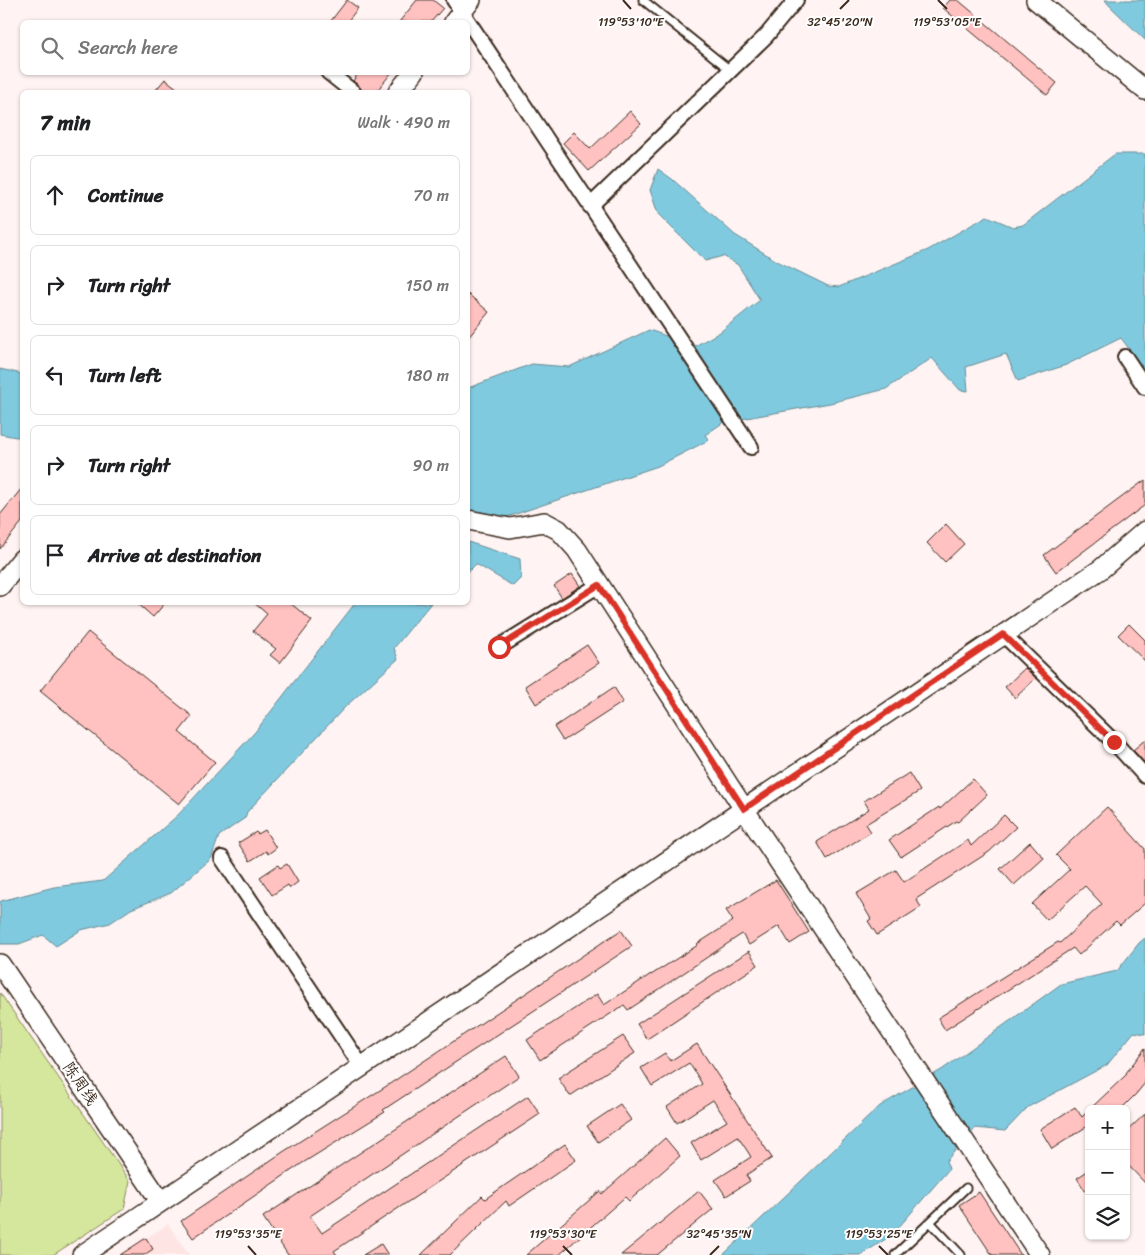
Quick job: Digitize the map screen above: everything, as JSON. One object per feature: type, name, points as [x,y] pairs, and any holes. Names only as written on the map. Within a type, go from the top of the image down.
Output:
[{"type":"street","points":[[590,206],[766,36],[796,0]]},
{"type":"street","points":[[1036,0],[1145,90]]},
{"type":"street","points":[[460,9],[467,20]]},
{"type":"street","points":[[470,24],[751,447]]},
{"type":"street","points":[[332,75],[351,90]]},
{"type":"street","points":[[400,90],[412,75]]},
{"type":"street","points":[[1125,358],[1145,387]]},
{"type":"street","points":[[470,520],[510,528],[544,522],[559,530],[577,550],[744,809],[1040,1255]]},
{"type":"street","points":[[82,1255],[1101,569],[1145,531]]},
{"type":"street","points":[[0,586],[20,561]]},
{"type":"street","points":[[499,647],[599,585]]},
{"type":"street","points":[[1003,634],[1108,735],[1145,776]]},
{"type":"street","points":[[222,858],[362,1067]]},
{"type":"street","name":"陈周线","points":[[0,964],[161,1202]]},
{"type":"lane","points":[[643,0],[730,70]]},
{"type":"lane","points":[[895,1255],[966,1188]]},
{"type":"lane","points":[[930,1222],[961,1255]]},
{"type":"shaded area","points":[[168,1224],[189,1255],[121,1255]]},
{"type":"green space","points":[[0,993],[130,1181],[124,1209],[53,1255],[0,1255]]},
{"type":"water","points":[[1105,0],[1145,0],[1145,40],[1109,5]]},
{"type":"water","points":[[1115,154],[1145,154],[1145,370],[1121,338],[1066,365],[1018,381],[1006,354],[966,367],[968,391],[960,390],[932,358],[886,389],[830,403],[724,422],[705,435],[709,440],[658,466],[507,517],[470,510],[470,387],[532,364],[569,367],[649,330],[669,337],[680,332],[693,347],[720,332],[760,300],[738,265],[723,256],[705,261],[658,214],[650,190],[658,169],[672,179],[735,235],[777,261],[828,286],[839,287],[928,250],[987,216],[1013,227],[1023,225]]},
{"type":"water","points":[[0,369],[20,374],[20,436],[0,434]]},
{"type":"water","points":[[470,543],[520,559],[521,578],[513,586],[476,564],[470,570]]},
{"type":"water","points":[[354,605],[429,605],[394,648],[398,659],[345,707],[247,812],[245,818],[219,836],[211,859],[171,893],[131,909],[110,923],[81,930],[56,946],[43,935],[19,944],[0,944],[1,901],[54,887],[103,881],[178,815],[255,732]]},
{"type":"water","points":[[1145,938],[1145,1034],[1134,1032],[1107,1065],[1028,1107],[1005,1131],[975,1128],[946,1161],[949,1169],[892,1235],[861,1255],[723,1255],[880,1106],[943,1069],[1061,984],[1117,971]]},
{"type":"building","points":[[347,0],[358,8],[349,20],[332,20]]},
{"type":"building","points":[[417,0],[433,0],[443,8],[433,20],[401,20]]},
{"type":"building","points":[[950,0],[958,0],[1057,83],[1047,95],[943,8]]},
{"type":"building","points":[[357,75],[390,75],[378,90],[361,90],[353,81]]},
{"type":"building","points":[[165,79],[179,90],[156,90]]},
{"type":"building","points":[[630,111],[641,124],[589,171],[563,143],[574,132],[590,149]]},
{"type":"building","points":[[470,296],[489,312],[470,336]]},
{"type":"building","points":[[1145,480],[1145,505],[1056,572],[1044,555]]},
{"type":"building","points":[[20,490],[20,524],[0,549],[0,515]]},
{"type":"building","points":[[946,524],[964,544],[945,562],[927,543]]},
{"type":"building","points":[[572,574],[580,586],[562,598],[554,586]]},
{"type":"building","points":[[139,605],[163,605],[153,617]]},
{"type":"building","points":[[256,605],[293,605],[312,621],[280,663],[270,655],[276,649],[253,631],[267,614]]},
{"type":"building","points":[[1129,624],[1145,640],[1145,661],[1118,635]]},
{"type":"building","points":[[88,632],[192,716],[179,732],[215,762],[179,804],[40,691]]},
{"type":"building","points":[[587,645],[599,663],[536,704],[525,686]]},
{"type":"building","points":[[1025,668],[1036,678],[1015,698],[1005,687]]},
{"type":"building","points":[[614,687],[623,702],[563,741],[554,727]]},
{"type":"building","points":[[1145,740],[1145,763],[1133,750]]},
{"type":"building","points":[[909,773],[920,791],[866,824],[871,832],[827,859],[817,842],[869,809],[864,801]]},
{"type":"building","points":[[973,779],[987,795],[958,822],[956,821],[901,857],[889,840],[939,807],[940,809]]},
{"type":"building","points":[[1107,807],[1145,849],[1145,903],[1120,925],[1116,921],[1079,955],[1073,948],[945,1030],[938,1018],[1058,942],[1060,943],[1102,904],[1085,886],[1047,920],[1032,904],[1070,869],[1056,855]]},
{"type":"building","points":[[1004,815],[1016,827],[989,852],[916,899],[921,907],[877,935],[868,921],[871,919],[856,894],[896,870],[904,882],[968,840],[971,846]]},
{"type":"building","points":[[265,830],[276,848],[268,854],[266,851],[250,861],[238,843],[256,832],[258,834]]},
{"type":"building","points":[[1030,842],[1044,858],[1014,885],[1000,869]]},
{"type":"building","points":[[287,864],[298,882],[290,888],[288,885],[272,895],[260,877],[278,865],[280,868]]},
{"type":"building","points":[[776,880],[809,932],[790,944],[779,926],[749,945],[742,934],[628,1010],[624,1005],[540,1060],[527,1040],[597,994],[604,1005],[698,945],[733,921],[726,910]]},
{"type":"building","points":[[621,930],[632,946],[383,1110],[385,1112],[301,1164],[193,1238],[181,1221],[283,1152],[385,1087]]},
{"type":"building","points":[[749,951],[758,965],[647,1039],[637,1024]]},
{"type":"building","points":[[623,1036],[635,1053],[570,1096],[558,1078]]},
{"type":"building","points":[[697,1044],[772,1158],[746,1175],[750,1181],[726,1196],[715,1180],[751,1157],[738,1137],[701,1160],[691,1143],[727,1121],[713,1100],[677,1123],[667,1107],[702,1084],[689,1063],[652,1086],[641,1068],[665,1053],[670,1061]]},
{"type":"building","points":[[1145,1048],[1145,1083],[1136,1094],[1125,1105],[1094,1105],[1127,1074]]},
{"type":"building","points":[[506,1056],[519,1076],[310,1216],[322,1233],[528,1096],[540,1114],[334,1251],[337,1255],[288,1255],[263,1217]]},
{"type":"building","points":[[620,1104],[631,1120],[598,1142],[587,1126]]},
{"type":"building","points":[[1075,1107],[1082,1117],[1085,1114],[1085,1128],[1052,1149],[1040,1129]]},
{"type":"building","points":[[1145,1114],[1145,1183],[1130,1167],[1130,1128]]},
{"type":"building","points":[[665,1138],[680,1156],[629,1201],[625,1197],[559,1255],[526,1255],[600,1191],[602,1194]]},
{"type":"building","points":[[565,1144],[576,1160],[509,1206],[506,1201],[450,1255],[421,1255],[482,1196],[485,1199]]},
{"type":"building","points":[[1085,1173],[1085,1191],[1077,1178]]},
{"type":"building","points":[[699,1191],[713,1209],[657,1255],[621,1255]]},
{"type":"building","points":[[979,1192],[1021,1255],[992,1255],[959,1205]]},
{"type":"building","points":[[146,1238],[153,1249],[144,1255],[120,1255]]},
{"type":"building","points":[[381,1244],[388,1255],[363,1255]]},
{"type":"route","points":[[499,647],[599,585],[744,809],[1003,634],[1114,742]]}]
